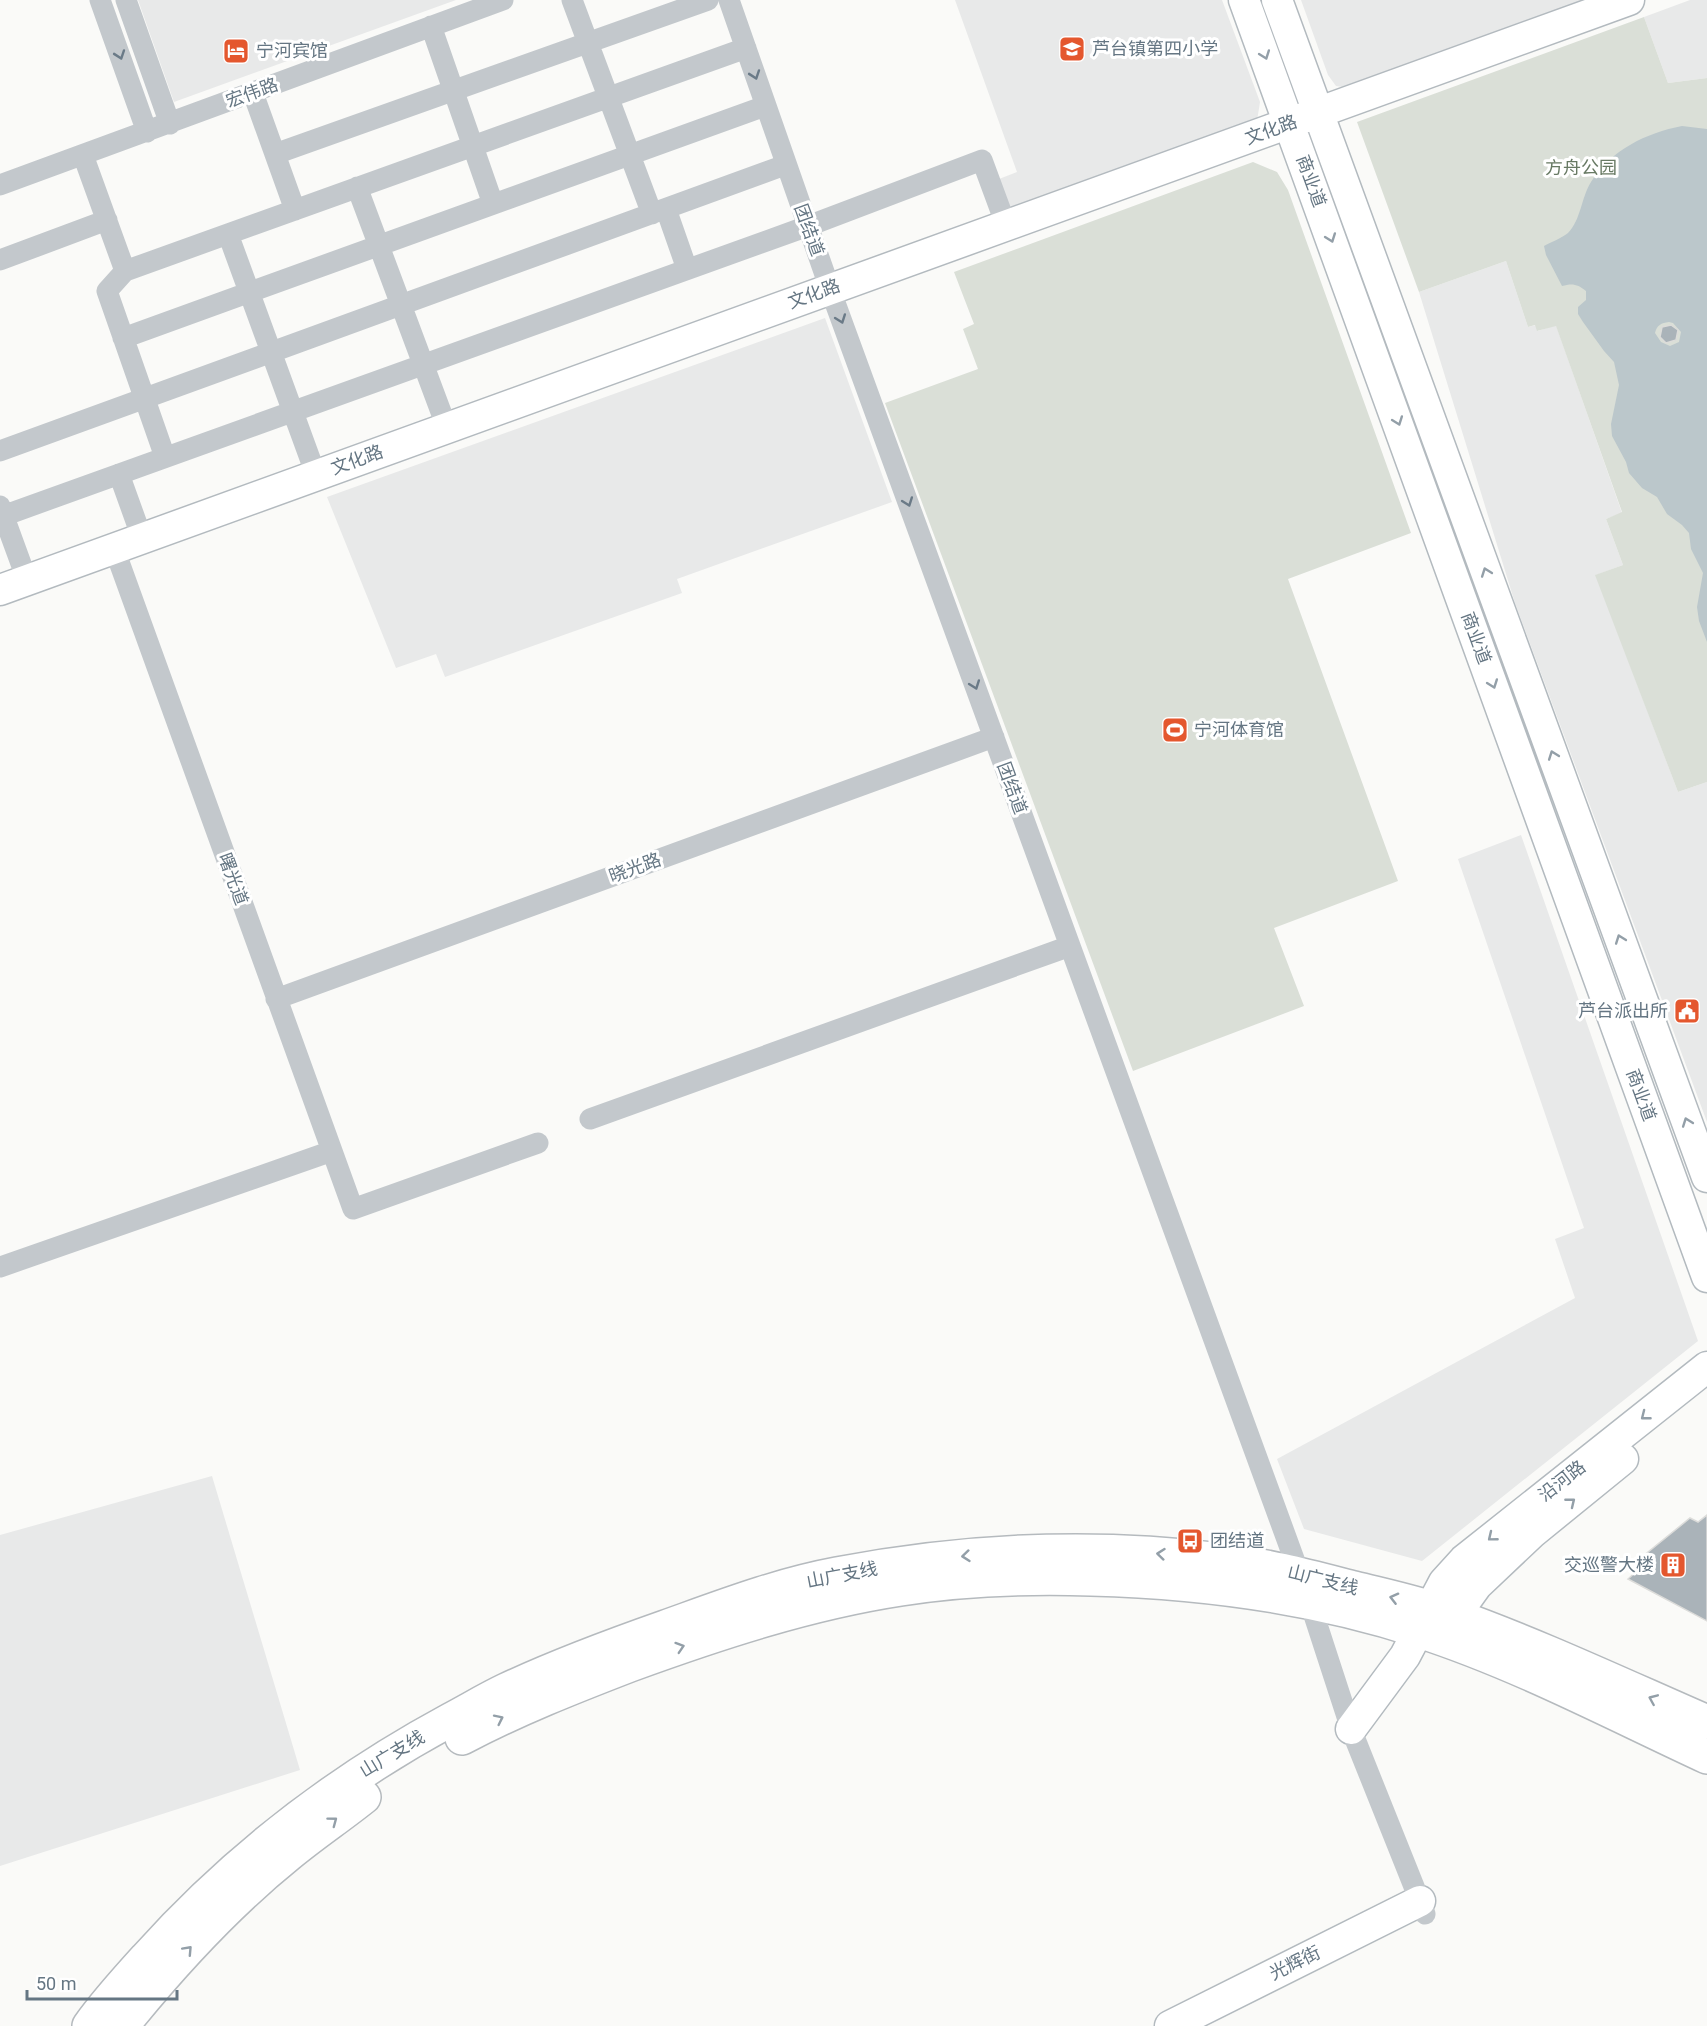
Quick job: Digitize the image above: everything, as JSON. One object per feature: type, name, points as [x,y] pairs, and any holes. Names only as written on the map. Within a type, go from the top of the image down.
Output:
[{"type":"main road","name":"商业道","points":[[1244,0],[1707,1277]]},
{"type":"main road","name":"商业道","points":[[1277,0],[1707,1177]]},
{"type":"main road","name":"文化路","points":[[13,585],[1629,0]]},
{"type":"main road","name":"沿河路","points":[[1436,1623],[1444,1582],[1464,1560],[1707,1367]]},
{"type":"main road","name":"沿河路","points":[[1436,1623],[1532,1533],[1707,1391]]},
{"type":"main road","name":"山广支线","points":[[89,2026],[166,1935],[212,1890],[288,1826],[353,1777],[428,1731],[504,1691],[576,1660],[741,1599],[833,1574],[913,1562],[993,1554],[1147,1552],[1226,1560],[1305,1587],[1436,1623],[1707,1722]]},
{"type":"main road","name":"山广支线","points":[[122,2026],[159,1980],[205,1931],[286,1856],[367,1796],[429,1756],[526,1706],[671,1650],[848,1599],[903,1588],[959,1582],[1064,1578],[1305,1587]]},
{"type":"main road","name":"山广支线","points":[[1436,1623],[1508,1664],[1707,1757]]},
{"type":"main road","points":[[1354,1737],[1405,1656],[1436,1623]]},
{"type":"main road","name":"光辉街","points":[[1170,2026],[1422,1907]]},
{"type":"main road","name":"光辉街","points":[[1194,2026],[1422,1907]]},
{"type":"street","points":[[100,0],[147,132]]},
{"type":"street","points":[[126,0],[170,124]]},
{"type":"street","name":"宏伟路","points":[[0,185],[503,0]]},
{"type":"street","points":[[572,0],[630,155],[687,269]]},
{"type":"street","points":[[274,154],[708,0]]},
{"type":"street","name":"团结道","points":[[729,0],[830,289],[1305,1587],[1354,1737],[1422,1907]]},
{"type":"street","points":[[431,27],[493,204]]},
{"type":"street","points":[[165,457],[107,291],[124,271],[746,48]]},
{"type":"street","points":[[253,93],[295,210]]},
{"type":"street","points":[[123,338],[765,105]]},
{"type":"street","points":[[83,155],[124,271]]},
{"type":"street","points":[[13,585],[1,513],[119,474],[422,365],[808,226],[982,160],[1006,225]]},
{"type":"street","points":[[0,451],[785,165]]},
{"type":"street","points":[[357,188],[399,306],[447,428]]},
{"type":"street","points":[[0,260],[107,220]]},
{"type":"street","points":[[228,234],[316,475]]},
{"type":"street","points":[[119,474],[142,538]]},
{"type":"street","name":"曙光道","points":[[114,548],[353,1209],[538,1143]]},
{"type":"street","name":"晓光路","points":[[276,999],[994,737]]},
{"type":"street","points":[[590,1119],[1070,946]]},
{"type":"street","points":[[0,1267],[332,1151]]},
{"type":"shaded area","name":"宁河宾馆","points":[[138,0],[456,0],[174,102]]},
{"type":"shaded area","name":"芦台镇第四小学","points":[[955,0],[1222,0],[1260,102],[1257,121],[1011,211],[999,179],[1017,172]]},
{"type":"shaded area","points":[[1301,0],[1596,0],[1349,88],[1336,86],[1328,75]]},
{"type":"shaded area","points":[[1690,0],[1707,0],[1707,78],[1668,83],[1644,17]]},
{"type":"shaded area","points":[[1682,126],[1707,129],[1707,642],[1699,621],[1697,607],[1703,573],[1691,549],[1689,533],[1667,514],[1657,497],[1642,488],[1629,473],[1626,462],[1612,436],[1611,424],[1619,385],[1614,362],[1578,314],[1578,307],[1586,300],[1586,291],[1575,285],[1562,286],[1546,255],[1544,246],[1566,235],[1572,228],[1591,182],[1609,161],[1619,152],[1643,138]],"holes":[[[1673,323],[1681,332],[1679,342],[1670,346],[1661,342],[1655,333],[1658,326]]]},
{"type":"shaded area","points":[[1506,261],[1528,327],[1536,325],[1538,331],[1556,325],[1622,513],[1606,519],[1623,565],[1596,575],[1678,792],[1707,782],[1707,1122],[1515,603],[1419,292]]},
{"type":"shaded area","points":[[825,318],[892,502],[677,579],[682,593],[445,677],[436,654],[396,668],[327,497]]},
{"type":"shaded area","points":[[1521,835],[1698,1341],[1422,1561],[1304,1529],[1277,1459],[1575,1298],[1555,1239],[1584,1228],[1458,859]]},
{"type":"shaded area","points":[[212,1476],[300,1770],[0,1866],[0,1535]]},
{"type":"green space","name":"方舟公园","points":[[1644,17],[1668,83],[1707,78],[1707,782],[1678,792],[1595,575],[1623,565],[1606,519],[1622,512],[1556,326],[1537,331],[1535,325],[1528,327],[1506,261],[1419,292],[1357,122]]},
{"type":"green space","name":"宁河体育馆","points":[[1253,162],[1277,172],[1288,190],[1411,533],[1288,579],[1398,881],[1274,928],[1304,1006],[1133,1071],[885,403],[978,369],[963,329],[974,324],[954,272]]},
{"type":"building","points":[[1671,325],[1678,330],[1676,340],[1666,343],[1660,337],[1662,327]]},
{"type":"building","name":"交巡警大楼","points":[[1707,1515],[1707,1621],[1628,1579],[1640,1568],[1637,1561],[1690,1518],[1698,1522]]},
{"type":"place","name":"芦台镇第四小学","points":[[1072,49]]},
{"type":"place","name":"宁河宾馆","points":[[236,51]]},
{"type":"place","name":"宁河体育馆","points":[[1175,730]]},
{"type":"place","name":"芦台派出所","points":[[1687,1011]]},
{"type":"place","name":"团结道","points":[[1190,1541]]},
{"type":"place","name":"交巡警大楼","points":[[1673,1565]]}]
